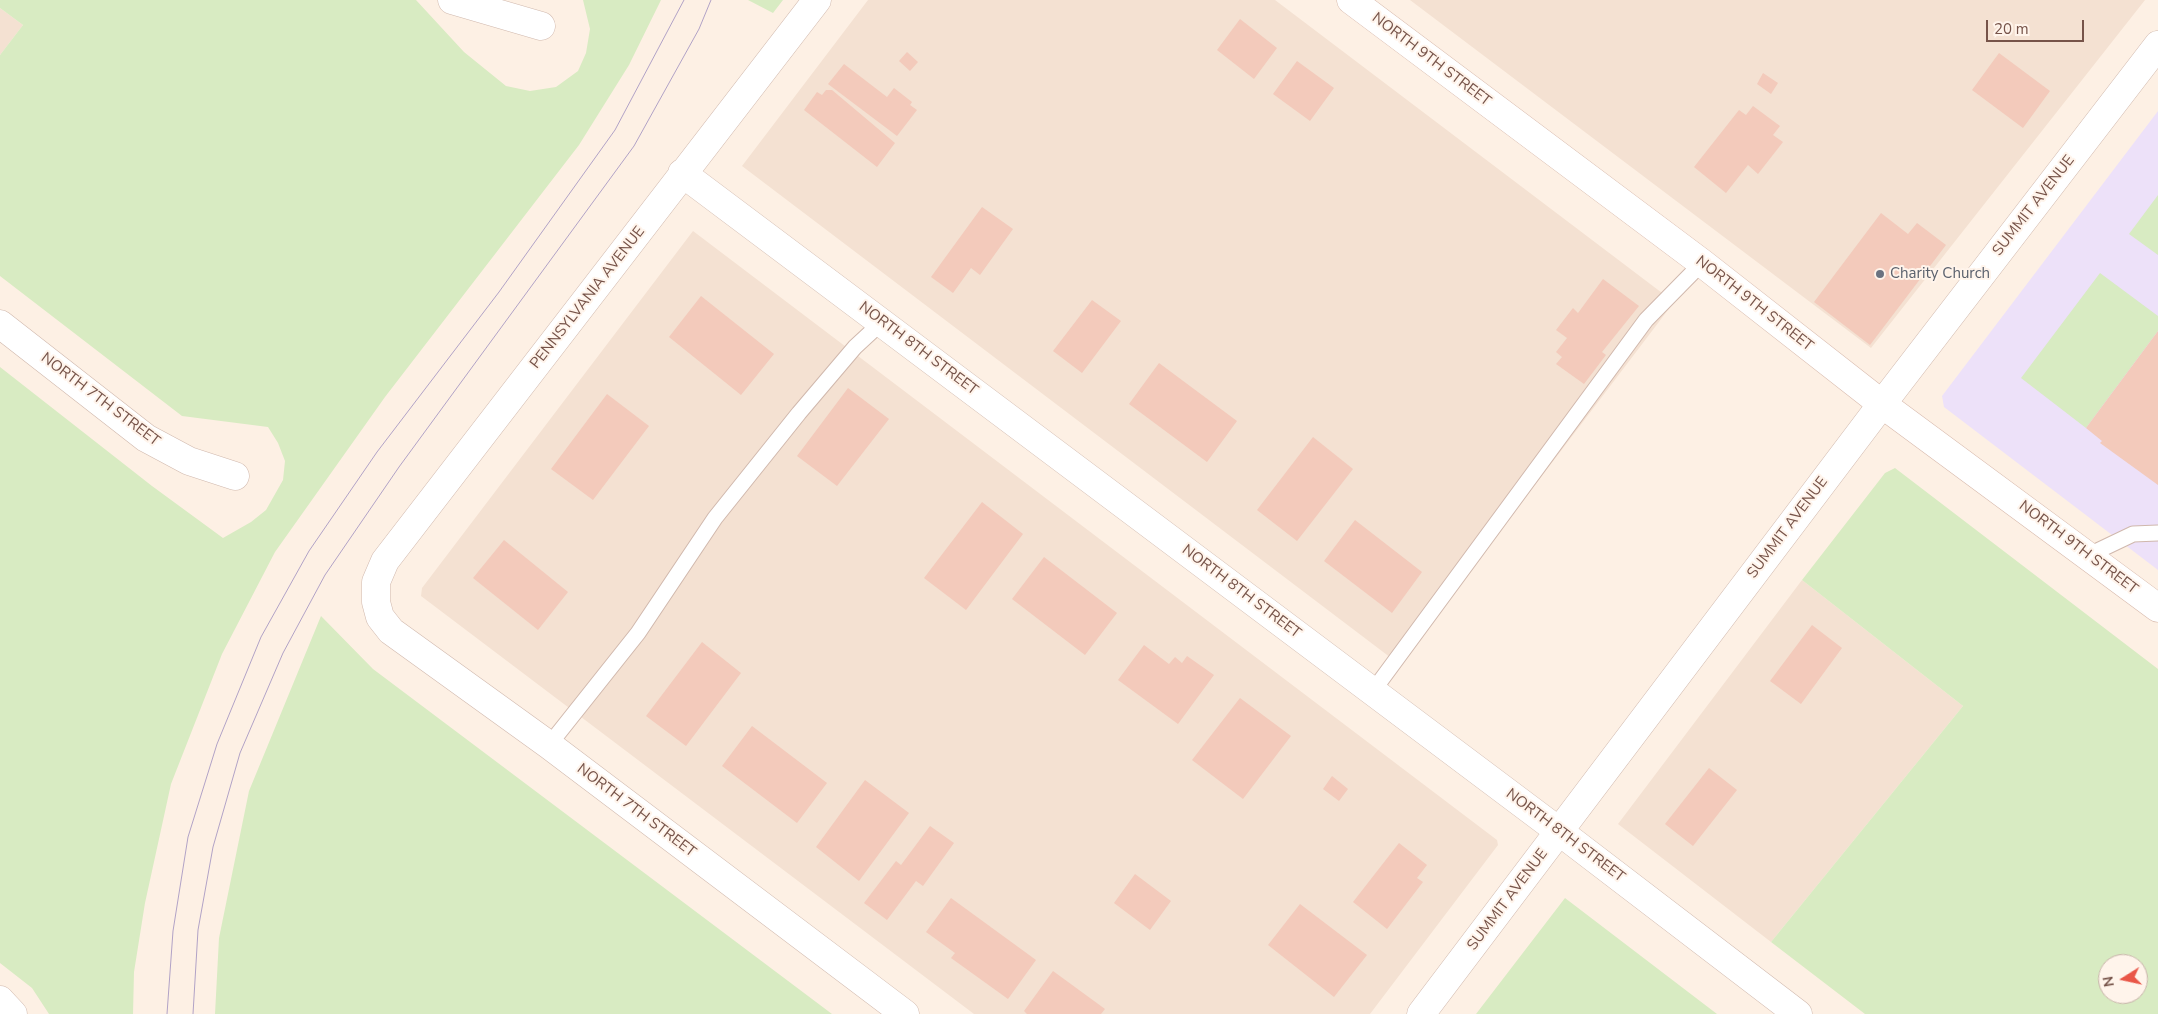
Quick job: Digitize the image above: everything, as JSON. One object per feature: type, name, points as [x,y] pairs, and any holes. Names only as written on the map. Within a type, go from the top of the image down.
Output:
[{"type":"street","points":[[452,0],[541,26]]},
{"type":"street","name":"PENNSYLVANIA AVENUE","points":[[376,602],[376,582],[386,561],[682,173],[817,0]]},
{"type":"street","name":"NORTH 9TH STREET","points":[[1351,0],[1702,263],[1882,404],[2158,608]]},
{"type":"street","name":"SUMMIT AVENUE","points":[[1421,1014],[1882,404],[2158,45]]},
{"type":"street","name":"NORTH 8TH STREET","points":[[682,173],[1373,691],[1798,1014]]},
{"type":"street","name":"NORTH 7TH STREET","points":[[0,324],[146,438],[189,461],[234,476]]},
{"type":"street","name":"NORTH 7TH STREET","points":[[376,602],[380,617],[391,631],[549,745],[905,1014]]},
{"type":"street","points":[[0,1000],[13,1014]]},
{"type":"lane","points":[[1373,691],[1646,320],[1702,263]]},
{"type":"lane","points":[[549,745],[638,633],[715,518],[805,405],[855,347],[882,322]]},
{"type":"lane","points":[[2089,556],[2133,534],[2158,533]]},
{"type":"shaded area","points":[[868,0],[1275,0],[1674,302],[1399,664],[742,166]]},
{"type":"shaded area","points":[[1410,0],[2145,0],[1871,348]]},
{"type":"shaded area","points":[[0,8],[23,25],[0,55]]},
{"type":"shaded area","points":[[2158,111],[2158,570],[1944,407],[1942,396]]},
{"type":"shaded area","points":[[693,231],[1497,840],[1498,845],[1370,1014],[974,1014],[421,596],[422,588]]},
{"type":"shaded area","points":[[1802,580],[1963,706],[1771,942],[1618,824]]},
{"type":"green space","points":[[0,0],[416,0],[464,52],[506,86],[530,91],[556,87],[578,71],[586,53],[590,29],[583,0],[661,0],[629,65],[579,145],[385,397],[275,552],[222,654],[171,784],[145,903],[134,972],[133,1014],[49,1014],[32,988],[0,963],[0,367],[152,486],[223,538],[251,522],[266,510],[283,480],[285,461],[278,443],[268,427],[182,416],[0,276],[0,55],[23,25],[0,8]]},
{"type":"green space","points":[[748,0],[783,0],[773,13]]},
{"type":"green space","points":[[2158,195],[2158,255],[2129,234]]},
{"type":"green space","points":[[2100,273],[2158,316],[2158,331],[2086,428],[2021,378]]},
{"type":"green space","points":[[1895,468],[2158,669],[2158,1014],[1865,1014],[1771,942],[1963,706],[1802,580],[1885,473]]},
{"type":"green space","points":[[321,616],[373,669],[832,1014],[215,1014],[219,938],[249,791]]},
{"type":"green space","points":[[1565,898],[1717,1014],[1476,1014]]},
{"type":"building","points":[[1240,19],[1277,48],[1254,79],[1217,50]]},
{"type":"building","points":[[907,52],[918,62],[910,71],[899,61]]},
{"type":"building","points":[[1999,53],[2050,91],[2023,128],[1972,90]]},
{"type":"building","points":[[1297,61],[1334,88],[1310,121],[1273,94]]},
{"type":"building","points":[[844,64],[887,97],[894,88],[912,102],[910,105],[917,110],[897,136],[828,84]]},
{"type":"building","points":[[1763,73],[1778,83],[1771,94],[1757,84]]},
{"type":"building","points":[[826,90],[832,90],[895,143],[877,167],[804,110],[817,92],[822,95]]},
{"type":"building","points":[[1753,106],[1780,126],[1773,135],[1783,142],[1758,174],[1748,165],[1726,193],[1694,167],[1739,110],[1746,115]]},
{"type":"building","points":[[982,207],[1013,229],[980,275],[971,268],[953,293],[931,277]]},
{"type":"building","name":"Charity Church","points":[[1881,213],[1908,234],[1917,223],[1946,245],[1870,345],[1814,302]]},
{"type":"building","points":[[1603,279],[1639,306],[1602,352],[1606,355],[1584,384],[1556,364],[1562,357],[1556,352],[1567,338],[1556,330],[1573,308],[1578,313]]},
{"type":"building","points":[[701,296],[774,354],[741,395],[669,337]]},
{"type":"building","points":[[1092,300],[1121,321],[1082,373],[1053,351]]},
{"type":"building","points":[[2158,331],[2158,485],[2100,443],[2102,441],[2086,428]]},
{"type":"building","points":[[1159,363],[1237,421],[1207,462],[1129,404]]},
{"type":"building","points":[[848,388],[889,419],[837,486],[797,456]]},
{"type":"building","points":[[607,394],[649,426],[593,500],[551,469]]},
{"type":"building","points":[[1313,437],[1353,469],[1297,541],[1257,510]]},
{"type":"building","points":[[982,502],[1023,534],[966,610],[924,578]]},
{"type":"building","points":[[1355,520],[1422,572],[1392,613],[1324,561]]},
{"type":"building","points":[[504,540],[568,592],[538,630],[473,578]]},
{"type":"building","points":[[1044,557],[1117,613],[1085,655],[1012,599]]},
{"type":"building","points":[[1812,625],[1842,648],[1801,704],[1770,681]]},
{"type":"building","points":[[702,642],[741,673],[686,746],[646,716]]},
{"type":"building","points":[[1144,645],[1169,664],[1175,657],[1182,663],[1187,656],[1214,675],[1178,724],[1118,680]]},
{"type":"building","points":[[1240,698],[1291,736],[1243,799],[1192,760]]},
{"type":"building","points":[[752,726],[827,783],[797,823],[722,766]]},
{"type":"building","points":[[1709,768],[1737,790],[1693,846],[1665,824]]},
{"type":"building","points":[[1332,776],[1348,789],[1339,801],[1323,789]]},
{"type":"building","points":[[865,780],[909,813],[859,881],[816,847]]},
{"type":"building","points":[[930,826],[954,843],[923,886],[916,881],[887,920],[864,903],[896,861],[901,865]]},
{"type":"building","points":[[1399,843],[1427,865],[1417,878],[1423,882],[1387,929],[1353,902]]},
{"type":"building","points":[[1135,874],[1171,901],[1150,930],[1114,903]]},
{"type":"building","points":[[951,898],[1036,960],[1008,999],[951,958],[955,953],[926,932]]},
{"type":"building","points":[[1300,904],[1367,955],[1334,997],[1268,945]]},
{"type":"building","points":[[1053,971],[1105,1009],[1101,1014],[1027,1014],[1024,1011]]},
{"type":"tram line","points":[[167,1014],[173,931],[188,837],[217,744],[261,637],[309,551],[377,452],[499,292],[615,130],[684,0]]},
{"type":"tram line","points":[[193,1014],[198,930],[213,847],[240,753],[283,653],[325,575],[399,467],[634,146],[699,29],[711,0]]},
{"type":"place","name":"Charity Church","points":[[1880,274]]}]
